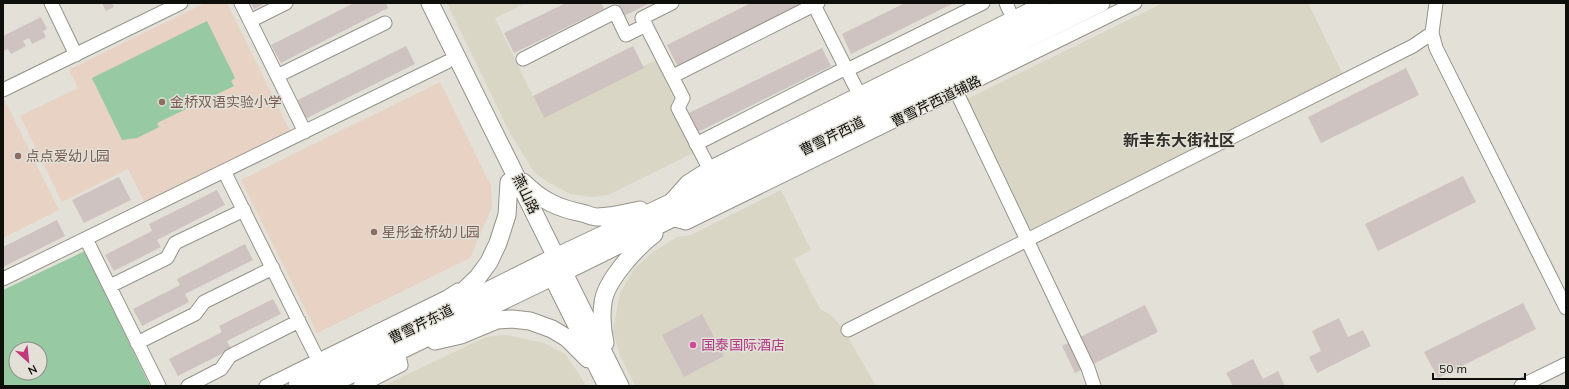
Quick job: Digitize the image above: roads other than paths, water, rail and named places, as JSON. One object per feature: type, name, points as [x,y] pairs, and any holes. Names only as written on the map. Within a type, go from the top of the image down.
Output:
[{"type":"main road","name":"燕山路","points":[[417,3],[447,62],[513,179]]},
{"type":"main road","name":"燕山路","points":[[430,3],[605,373],[620,386]]},
{"type":"main road","name":"曹雪芹西道","points":[[554,267],[669,212],[864,98],[1071,3]]},
{"type":"main road","name":"曹雪芹西道","points":[[669,212],[681,211],[950,86],[1101,3]]},
{"type":"main road","points":[[438,316],[478,277],[489,262],[498,243],[507,215],[513,179],[554,206],[596,217],[618,214],[669,212]]},
{"type":"main road","points":[[605,373],[602,323],[603,301],[612,281],[627,260],[669,212]]},
{"type":"main road","name":"曹雪芹东道","points":[[297,386],[438,316],[554,267]]},
{"type":"main road","name":"曹雪芹东道","points":[[327,386],[400,358],[554,267]]},
{"type":"main road","points":[[400,358],[497,320],[518,320],[530,321],[552,328],[580,349],[605,373]]},
{"type":"street","points":[[51,3],[76,55]]},
{"type":"street","points":[[3,90],[181,3]]},
{"type":"street","points":[[241,3],[305,132]]},
{"type":"street","points":[[250,21],[286,3]]},
{"type":"street","points":[[672,3],[642,18],[683,98],[678,108],[709,168]]},
{"type":"street","points":[[696,144],[983,3]]},
{"type":"street","points":[[669,212],[687,182],[709,168],[864,98],[1043,3]]},
{"type":"street","name":"曹雪芹西道辅路","points":[[950,86],[1135,3]]},
{"type":"street","points":[[1436,3],[1432,33],[1436,48],[1566,308]]},
{"type":"street","points":[[673,76],[815,4],[846,69],[864,98]]},
{"type":"street","points":[[523,59],[615,12],[626,35],[646,25]]},
{"type":"street","points":[[277,76],[385,23]]},
{"type":"street","points":[[848,330],[1413,46],[1432,33]]},
{"type":"street","points":[[3,279],[447,62]]},
{"type":"street","points":[[950,86],[1028,240],[1088,368],[1094,386]]},
{"type":"street","points":[[224,171],[318,360]]},
{"type":"street","points":[[110,286],[167,258],[175,243],[244,210]]},
{"type":"street","points":[[86,239],[159,386]]},
{"type":"street","points":[[137,343],[195,314],[204,302],[273,268]]},
{"type":"street","points":[[266,386],[447,297],[478,277]]},
{"type":"street","points":[[188,386],[220,369],[230,356],[299,321]]},
{"type":"street","points":[[360,386],[400,358]]},
{"type":"street","points":[[1521,386],[1566,364]]},
{"type":"place","name":"金桥双语实验小学","points":[[162,102]]},
{"type":"place","name":"点点爱幼儿园","points":[[18,156]]},
{"type":"place","name":"星彤金桥幼儿园","points":[[374,232]]},
{"type":"place","name":"国泰国际酒店","points":[[693,345]]},
{"type":"district","name":"新丰东大街社区","points":[[1179,140]]}]
